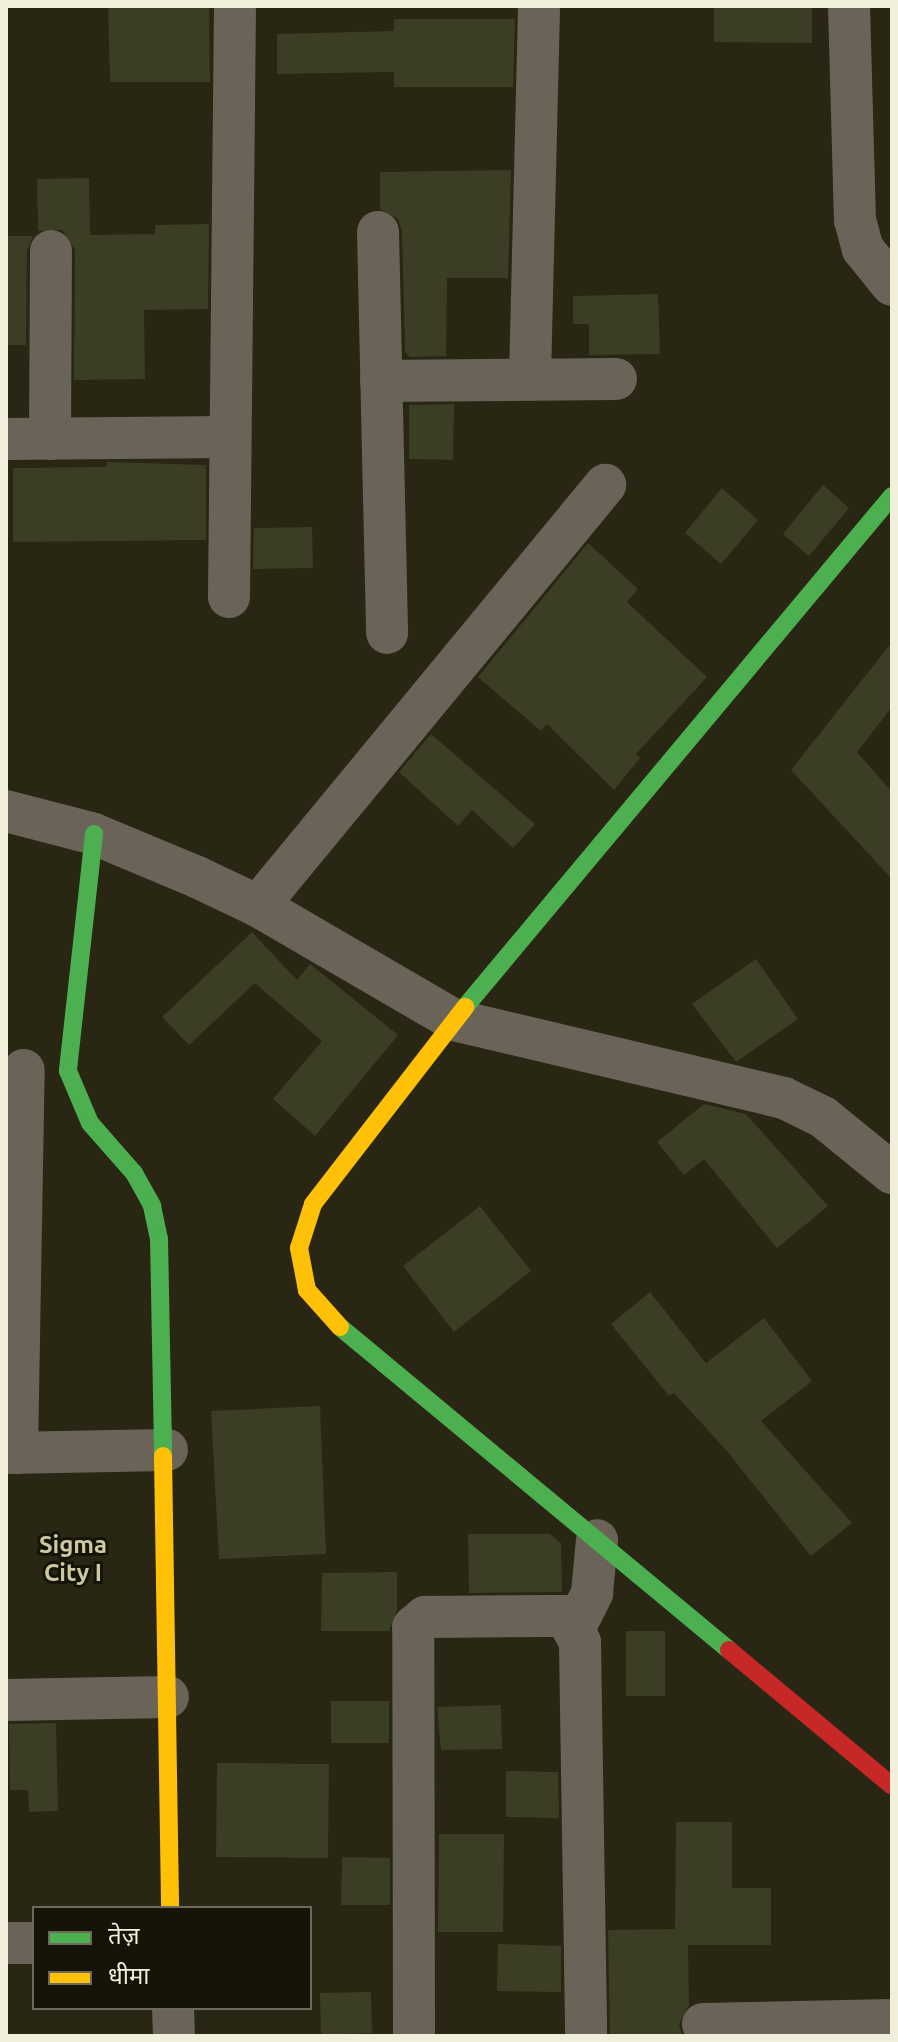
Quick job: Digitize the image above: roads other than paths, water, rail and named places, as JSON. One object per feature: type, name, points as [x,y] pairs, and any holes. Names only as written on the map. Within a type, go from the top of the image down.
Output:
[{"type":"street","points":[[229,597],[235,6]]},
{"type":"street","points":[[530,377],[539,6]]},
{"type":"street","points":[[849,6],[855,220],[863,249],[892,285]]},
{"type":"street","points":[[378,232],[387,633]]},
{"type":"street","points":[[50,439],[51,251]]},
{"type":"street","points":[[381,381],[530,377],[616,379]]},
{"type":"street","points":[[6,439],[229,437]]},
{"type":"street","points":[[258,906],[605,485]]},
{"type":"street","points":[[892,496],[454,1020],[313,1204],[299,1248],[307,1290],[337,1324],[892,1786]]},
{"type":"street","points":[[6,811],[94,834],[258,906],[454,1020],[784,1098],[823,1117],[892,1173]]},
{"type":"street","points":[[94,834],[68,1071],[90,1123],[134,1173],[152,1206],[159,1239],[167,1450],[170,1906]]},
{"type":"street","points":[[68,1071],[15,1070],[11,1453],[167,1450]]},
{"type":"street","points":[[575,1627],[592,1593],[597,1540]]},
{"type":"street","points":[[414,2036],[413,1627],[425,1617],[547,1616],[566,1616],[575,1627],[580,1642],[586,2036]]},
{"type":"street","points":[[6,1700],[168,1697]]},
{"type":"street","points":[[6,1943],[32,1943]]},
{"type":"street","points":[[173,2010],[174,2036]]},
{"type":"street","points":[[703,2024],[892,2020]]},
{"type":"district","name":"Sigma City I","points":[[73,1559]]}]
